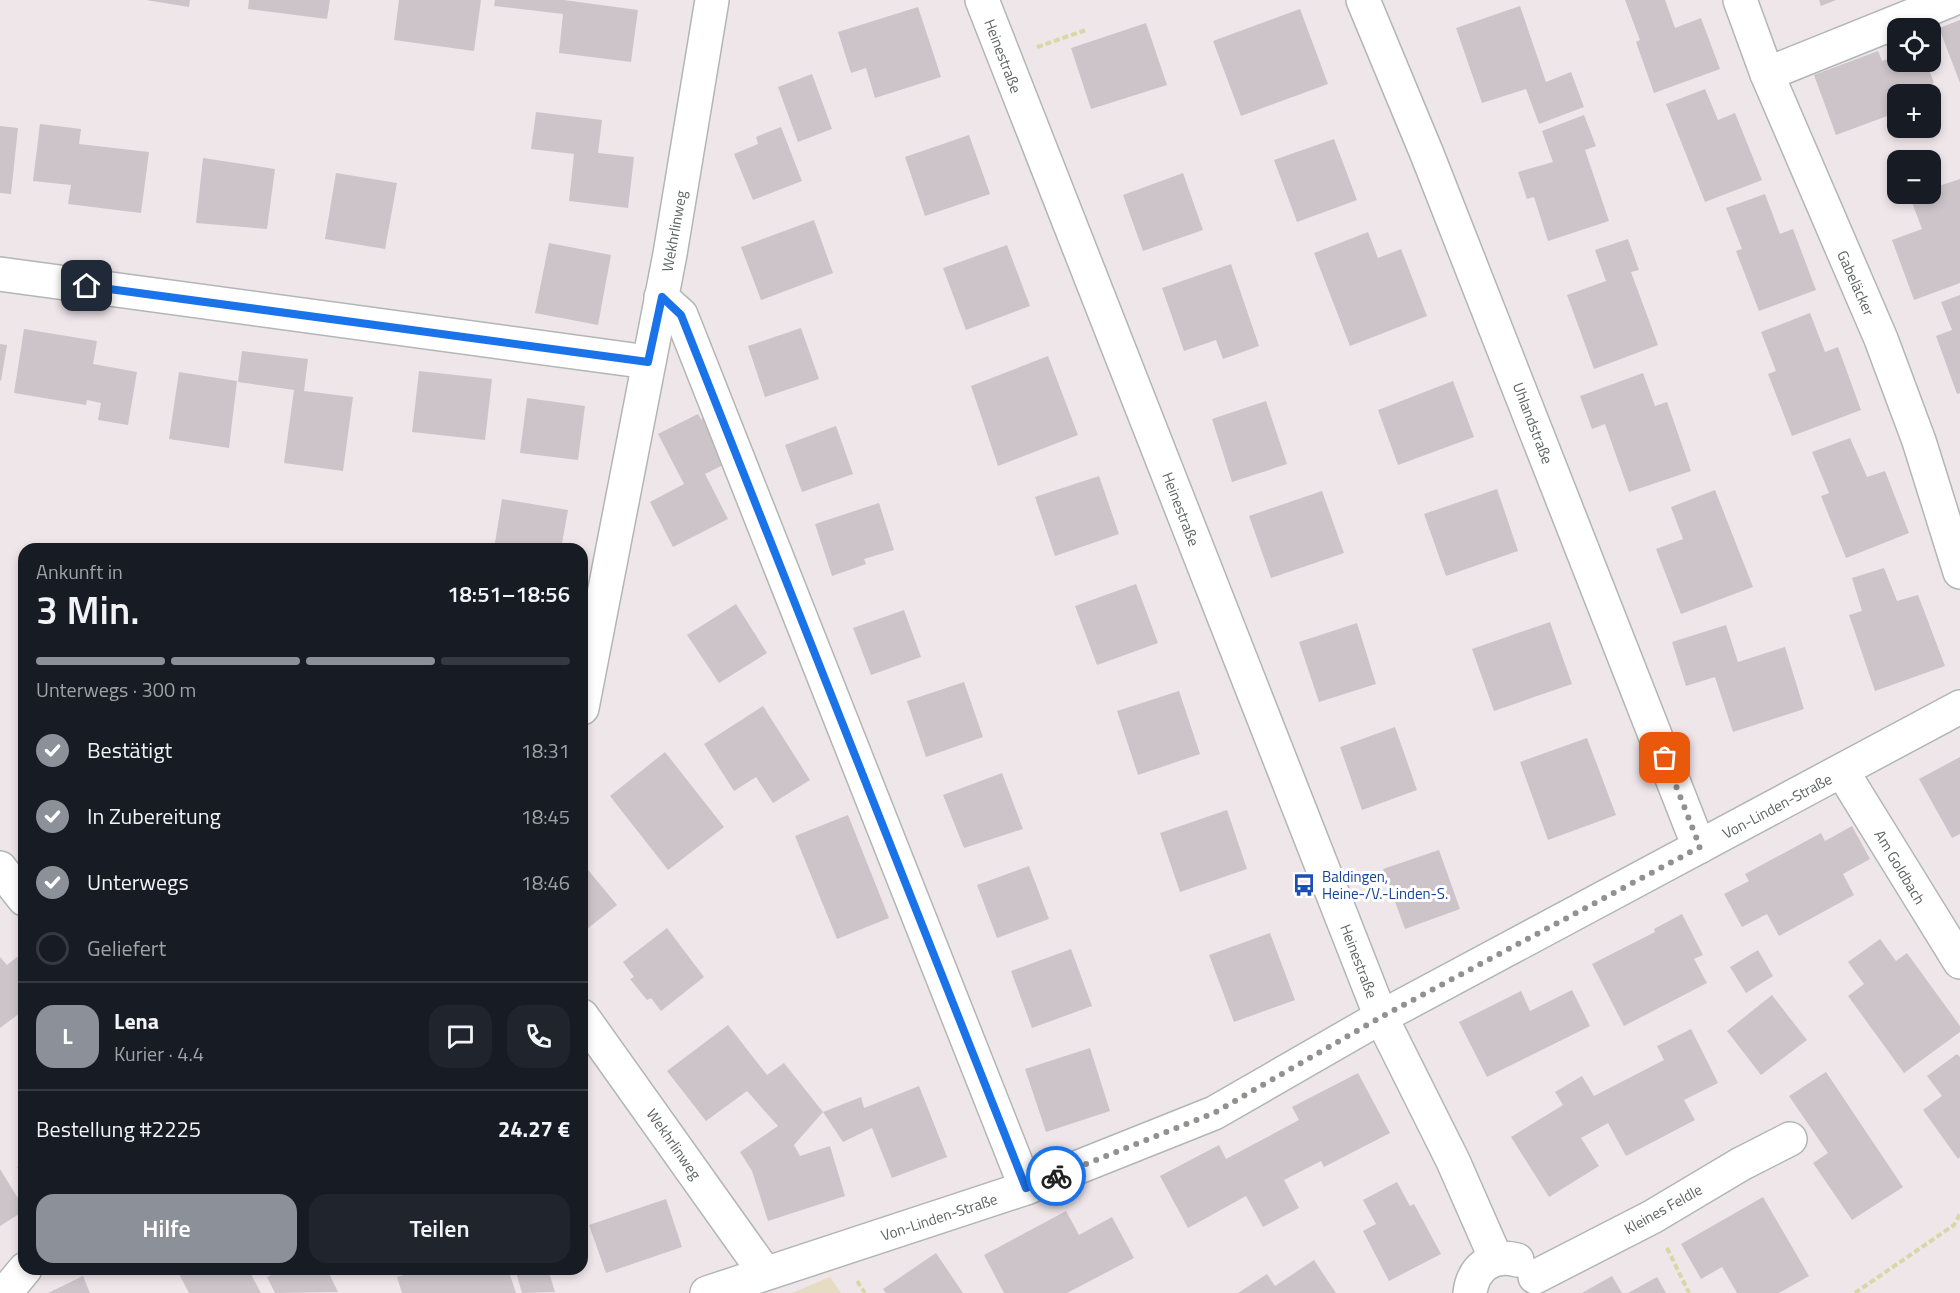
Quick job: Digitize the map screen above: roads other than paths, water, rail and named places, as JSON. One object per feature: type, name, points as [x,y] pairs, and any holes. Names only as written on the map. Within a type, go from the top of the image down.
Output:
[{"type":"street","name":"Wekhrlinweg","points":[[588,644],[592,601],[662,297],[712,0]]},
{"type":"street","name":"Heinestraße","points":[[982,0],[1381,1017]]},
{"type":"street","name":"Uhlandstraße","points":[[1363,0],[1431,162],[1700,847]]},
{"type":"street","name":"Gabeläcker","points":[[1740,0],[1767,74],[1881,339],[1919,441],[1960,572]]},
{"type":"street","points":[[1767,74],[1951,0]]},
{"type":"street","points":[[0,274],[648,362]]},
{"type":"street","points":[[662,297],[681,315],[1026,1188]]},
{"type":"street","name":"Von-Linden-Straße","points":[[707,1293],[1026,1188],[1214,1113],[1381,1017],[1960,708]]},
{"type":"street","name":"Am Goldbach","points":[[1842,771],[1960,962]]},
{"type":"street","points":[[0,868],[18,891]]},
{"type":"street","points":[[1381,1017],[1453,1161],[1496,1259],[1485,1264],[1477,1272],[1470,1293]]},
{"type":"street","name":"Wekhrlinweg","points":[[588,1024],[765,1273]]},
{"type":"street","name":"Kleines Feldle","points":[[1496,1259],[1505,1257],[1523,1263],[1537,1285],[1741,1164],[1790,1139]]},
{"type":"street","points":[[5,1293],[20,1275]]},
{"type":"place","name":"Baldingen, Heine-/V.-Linden-S.","points":[[1304,885]]}]
